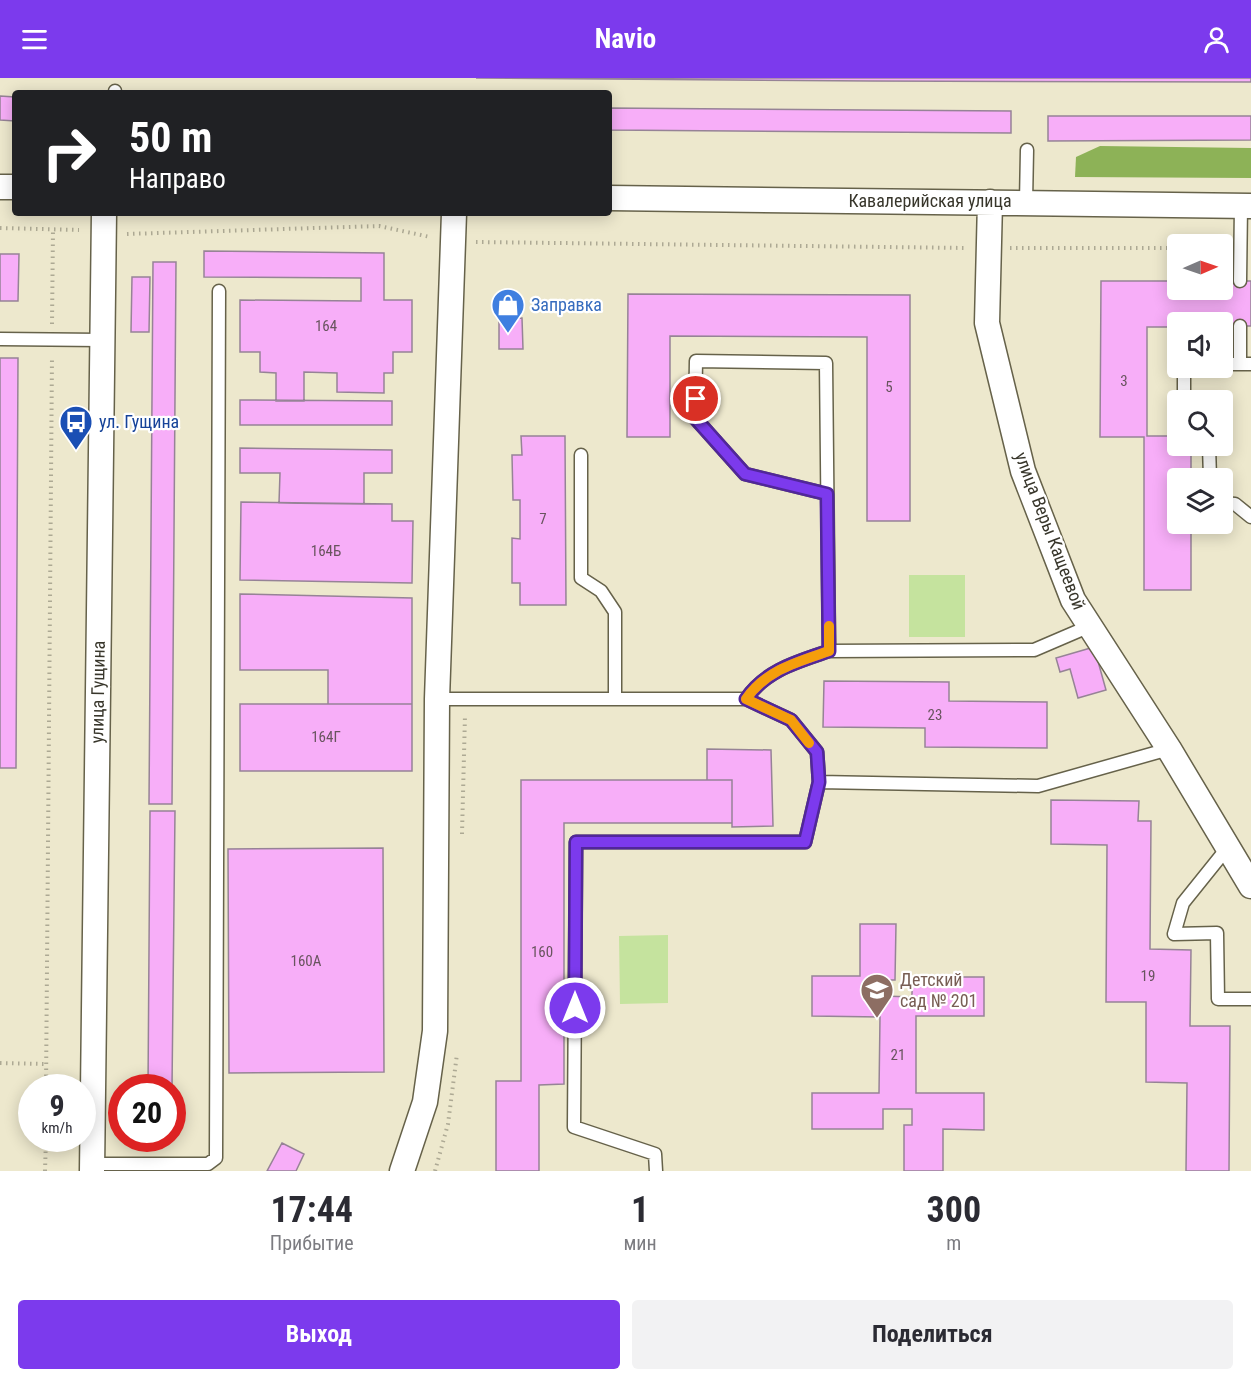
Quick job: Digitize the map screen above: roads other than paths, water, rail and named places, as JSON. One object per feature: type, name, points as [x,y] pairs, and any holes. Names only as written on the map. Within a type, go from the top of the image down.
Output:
[{"type":"street","name":"Кавалерийская улица","points":[[612,198],[1246,206]]},
{"type":"street","name":"улица Веры Кащеевой","points":[[990,202],[987,323],[1023,471],[1073,600],[1169,749],[1251,886]]},
{"type":"street","name":"улица Гущина","points":[[92,1168],[104,216]]},
{"type":"street","points":[[402,1171],[425,1102],[435,1031],[437,699],[454,216]]},
{"type":"lane","points":[[1026,202],[1027,150]]},
{"type":"lane","points":[[1240,281],[1246,206]]},
{"type":"lane","points":[[92,1168],[208,1164],[216,1158],[219,291]]},
{"type":"lane","points":[[1240,326],[1245,364]]},
{"type":"lane","points":[[0,339],[101,340]]},
{"type":"lane","points":[[827,494],[745,474],[695,418],[696,361],[826,363],[829,651]]},
{"type":"lane","points":[[581,455],[581,578],[601,591],[615,612],[615,699]]},
{"type":"lane","points":[[1233,504],[1251,517]]},
{"type":"lane","points":[[746,699],[756,684],[783,666],[829,651],[1034,650],[1090,626]]},
{"type":"lane","points":[[437,699],[746,699],[791,720],[817,752],[819,782],[805,842],[576,842],[574,1128],[655,1154],[656,1171]]},
{"type":"lane","points":[[819,782],[1038,786],[1169,749]]},
{"type":"lane","points":[[1228,847],[1183,903],[1174,934],[1217,933],[1218,999],[1251,999]]},
{"type":"place","name":"Заправка","points":[[508,334]]},
{"type":"place","name":"ул. Гущина","points":[[76,451]]},
{"type":"place","name":"Детский сад № 201","points":[[877,1019]]}]
